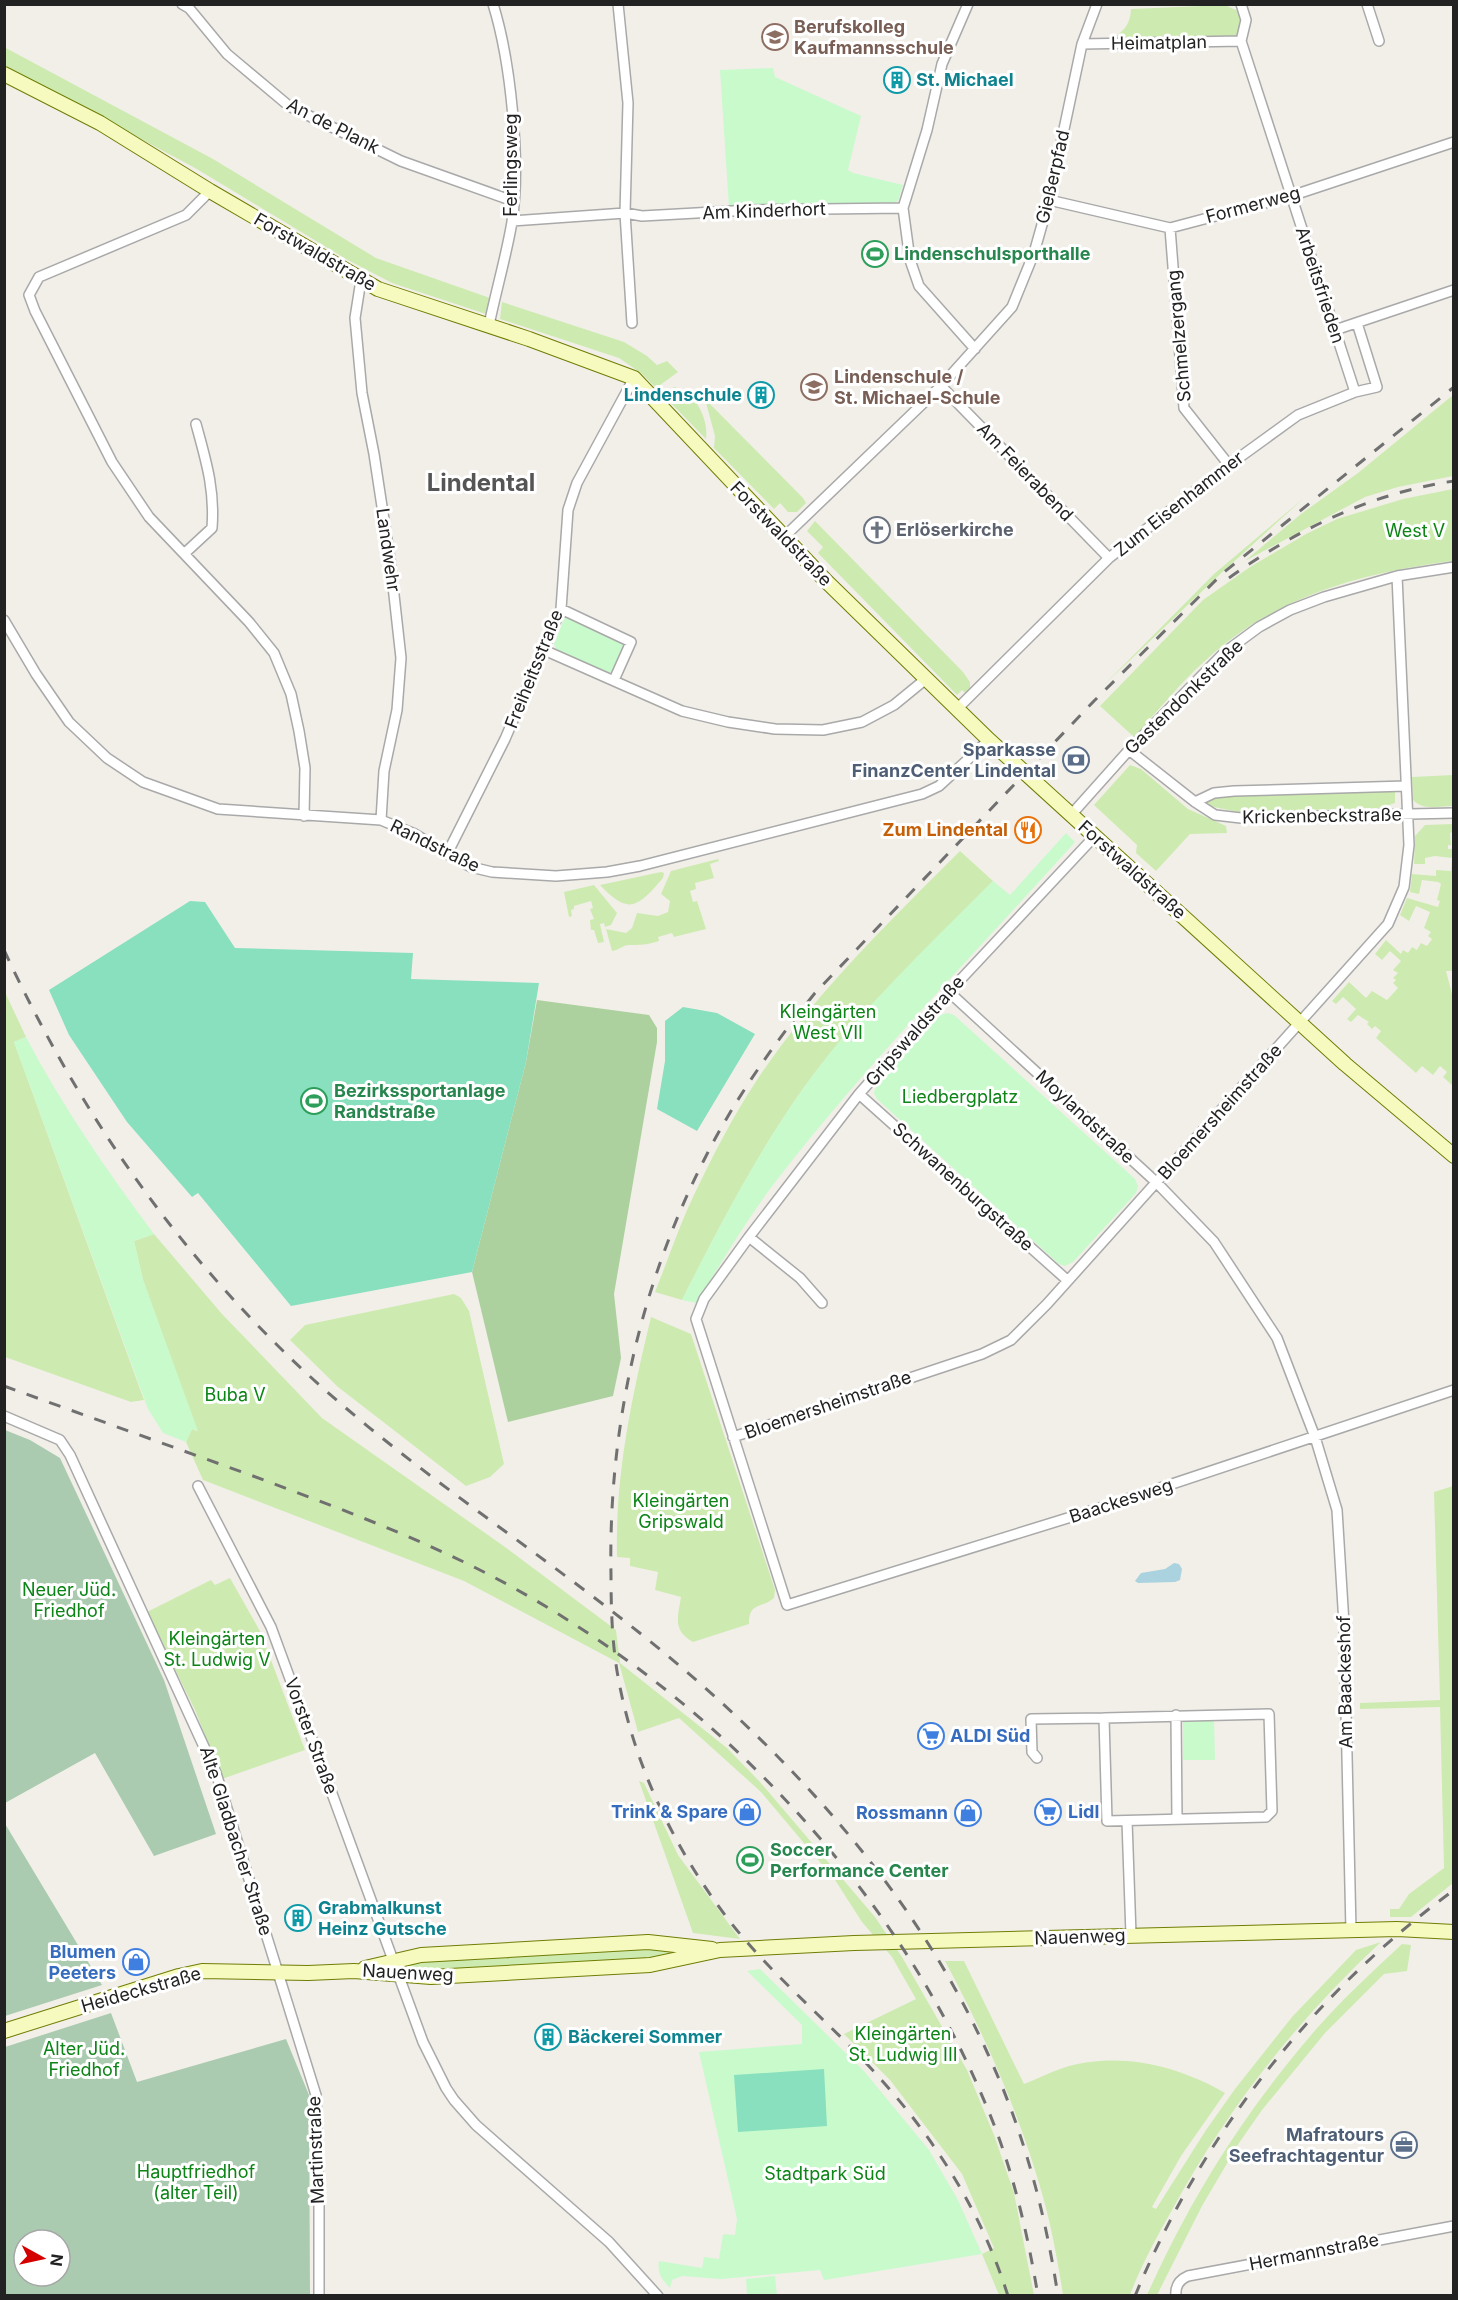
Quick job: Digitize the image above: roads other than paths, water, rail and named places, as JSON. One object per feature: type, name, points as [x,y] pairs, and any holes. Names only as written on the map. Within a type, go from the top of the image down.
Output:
[{"type":"street","name":"Ferlingsweg","points":[[489,325],[512,221],[514,152],[507,66],[493,4]]},
{"type":"street","points":[[618,4],[628,103],[626,213],[632,322]]},
{"type":"street","points":[[968,4],[942,64],[927,130],[903,208],[910,260],[919,286],[975,349]]},
{"type":"street","name":"Heimatplan","points":[[1097,4],[1082,44],[1241,41]]},
{"type":"street","points":[[1241,4],[1246,20],[1241,41]]},
{"type":"street","points":[[1367,4],[1379,41]]},
{"type":"street","name":"An de Plank","points":[[189,6],[227,54],[289,106],[401,161],[513,201]]},
{"type":"street","name":"Arbeitsfrieden","points":[[1241,41],[1356,392]]},
{"type":"street","name":"Gießerpfad","points":[[784,537],[941,386],[1012,307],[1035,254],[1082,44]]},
{"type":"street","name":"Forstwaldstraße","points":[[4,74],[100,123],[210,192],[378,289],[489,325],[634,378],[826,581],[989,740],[1388,1102],[1454,1156]]},
{"type":"street","name":"Formerweg","points":[[1048,200],[1170,228],[1291,196],[1454,142]]},
{"type":"street","points":[[210,192],[186,215],[39,277],[29,295],[34,311],[112,462],[149,517],[249,622],[274,652],[291,694],[299,731],[305,768],[304,816]]},
{"type":"street","name":"Am Kinderhort","points":[[626,213],[642,216],[750,210],[903,208]]},
{"type":"street","points":[[512,221],[626,213]]},
{"type":"street","name":"Schmelzergang","points":[[1170,228],[1184,408],[1228,465]]},
{"type":"street","name":"Landwehr","points":[[361,280],[355,318],[362,393],[388,547],[401,658],[397,710],[384,771],[381,820]]},
{"type":"street","points":[[1335,330],[1454,290]]},
{"type":"street","name":"Zum Eisenhammer","points":[[958,708],[1109,558],[1228,465],[1298,415],[1356,392],[1377,387],[1357,323]]},
{"type":"street","name":"Freiheitsstraße","points":[[447,854],[506,739],[561,609],[568,510],[577,483],[634,378]]},
{"type":"street","name":"Am Feierabend","points":[[941,386],[1109,558]]},
{"type":"street","points":[[185,553],[212,528],[214,503],[210,476],[196,424]]},
{"type":"street","name":"Gastendonkstraße","points":[[1071,814],[1129,750],[1225,652],[1259,627],[1290,610],[1316,600],[1397,576],[1454,567]]},
{"type":"street","name":"Bloemersheimstraße","points":[[733,1437],[992,1349],[1011,1340],[1047,1304],[1388,924],[1404,887],[1409,845],[1397,576]]},
{"type":"street","points":[[561,609],[631,642],[614,680]]},
{"type":"street","name":"Randstraße","points":[[4,621],[69,722],[107,758],[143,782],[218,809],[381,820],[415,834],[471,867],[492,872],[529,876],[574,875],[640,866],[922,794],[939,786],[989,740]]},
{"type":"street","points":[[544,650],[682,711],[728,722],[775,729],[823,730],[862,722],[894,705],[927,678]]},
{"type":"street","name":"Krickenbeckstraße","points":[[1129,750],[1215,815],[1241,818],[1454,813]]},
{"type":"street","name":"Krickenbeckstraße","points":[[1195,802],[1214,793],[1224,792],[1406,786]]},
{"type":"street","name":"Gripswaldstraße","points":[[787,1605],[696,1319],[704,1299],[748,1237],[859,1094],[949,992],[1095,837]]},
{"type":"street","name":"Moylandstraße","points":[[949,992],[1156,1182],[1214,1242],[1277,1338],[1315,1437]]},
{"type":"street","name":"Schwanenburgstraße","points":[[859,1094],[1067,1280]]},
{"type":"street","points":[[748,1237],[800,1278],[822,1302]]},
{"type":"street","name":"Baackesweg","points":[[787,1605],[1100,1508],[1454,1390]]},
{"type":"street","name":"Alte Gladbacher Straße","points":[[4,1416],[60,1440],[70,1455],[216,1773],[279,1973]]},
{"type":"street","name":"Am Baackeshof","points":[[1315,1437],[1337,1510],[1342,1577],[1351,1931]]},
{"type":"street","name":"Vorster Straße","points":[[198,1486],[271,1627],[395,1960]]},
{"type":"street","points":[[1037,1758],[1032,1752],[1031,1719],[1269,1714],[1272,1811],[1266,1817],[1107,1821],[1104,1718]]},
{"type":"street","points":[[1176,1715],[1177,1819]]},
{"type":"street","points":[[1127,1821],[1131,1935]]},
{"type":"street","name":"Nauenweg","points":[[1439,1930],[1454,1927]]},
{"type":"street","name":"Nauenweg","points":[[354,1971],[431,1977],[650,1965],[720,1950],[876,1942],[1351,1931],[1439,1930],[1454,1932]]},
{"type":"street","name":"Nauenweg","points":[[354,1971],[421,1955],[648,1942],[720,1950]]},
{"type":"street","points":[[395,1960],[428,2054],[454,2100],[476,2125],[609,2242],[658,2295]]},
{"type":"street","name":"Heideckstraße","points":[[4,2031],[188,1973],[354,1971]]},
{"type":"street","name":"Martinstraße","points":[[279,1973],[316,2096],[319,2295]]},
{"type":"street","name":"Hermannstraße","points":[[1176,2295],[1177,2285],[1181,2279],[1195,2275],[1454,2226]]},
{"type":"water","points":[[1174,1563],[1179,1564],[1182,1569],[1180,1580],[1138,1583],[1135,1581],[1141,1573],[1165,1569]]},
{"type":"railway","points":[[1008,2296],[968,2201],[932,2143],[866,2063],[778,1975],[728,1919],[690,1863],[673,1833],[644,1770],[633,1738],[617,1671],[612,1611],[611,1521],[615,1467],[632,1362],[645,1310],[662,1259],[681,1209],[704,1160],[728,1116],[755,1074],[815,993],[1094,701],[1223,573],[1454,387]]},
{"type":"railway","points":[[1229,578],[1281,544],[1336,516],[1393,494],[1454,481]]},
{"type":"railway","points":[[4,950],[64,1066],[133,1175],[212,1276],[256,1324],[303,1370],[380,1436],[622,1619],[731,1711],[831,1814],[876,1869],[918,1927],[955,1988],[1000,2081],[1031,2171],[1053,2264],[1058,2296]]},
{"type":"railway","points":[[4,1386],[309,1497],[394,1530],[476,1568],[557,1614],[636,1667],[709,1726],[778,1792],[841,1864],[897,1940],[946,2021],[986,2105],[1004,2151],[1024,2223],[1038,2296]]},
{"type":"railway","points":[[1135,2296],[1162,2237],[1193,2179],[1228,2124],[1267,2071],[1309,2021],[1354,1974],[1403,1930],[1454,1890]]},
{"type":"place","name":"Berufskolleg Kaufmannsschule","points":[[775,37]]},
{"type":"place","name":"St. Michael","points":[[897,80]]},
{"type":"place","name":"Lindenschulsporthalle","points":[[875,254]]},
{"type":"place","name":"Lindenschule / St. Michael-Schule","points":[[814,387]]},
{"type":"place","name":"Lindenschule","points":[[761,395]]},
{"type":"place","name":"Erlöserkirche","points":[[877,530]]},
{"type":"place","name":"Sparkasse FinanzCenter Lindental","points":[[1076,760]]},
{"type":"place","name":"Zum Lindental","points":[[1028,830]]},
{"type":"place","name":"Bezirkssportanlage Randstraße","points":[[314,1101]]},
{"type":"place","name":"ALDI Süd","points":[[931,1736]]},
{"type":"place","name":"Trink & Spare","points":[[747,1812]]},
{"type":"place","name":"Lidl","points":[[1048,1812]]},
{"type":"place","name":"Rossmann","points":[[968,1813]]},
{"type":"place","name":"Soccer Performance Center","points":[[750,1860]]},
{"type":"place","name":"Grabmalkunst Heinz Gutsche","points":[[298,1918]]},
{"type":"place","name":"Blumen Peeters","points":[[136,1962]]},
{"type":"place","name":"Bäckerei Sommer","points":[[548,2037]]},
{"type":"place","name":"Mafratours Seefrachtagentur","points":[[1404,2145]]},
{"type":"district","name":"Lindental","points":[[481,483]]},
{"type":"park label","name":"West V","points":[[1415,531]]},
{"type":"park label","name":"Kleingärten West VII","points":[[828,1022]]},
{"type":"park label","name":"Liedbergplatz","points":[[960,1097]]},
{"type":"park label","name":"Buba V","points":[[235,1395]]},
{"type":"park label","name":"Kleingärten Gripswald","points":[[681,1511]]},
{"type":"park label","name":"Neuer Jüd. Friedhof","points":[[69,1600]]},
{"type":"park label","name":"Kleingärten St. Ludwig V","points":[[217,1649]]},
{"type":"park label","name":"Kleingärten St. Ludwig III","points":[[903,2044]]},
{"type":"park label","name":"Alter Jüd. Friedhof","points":[[84,2059]]},
{"type":"park label","name":"Stadtpark Süd","points":[[825,2174]]},
{"type":"park label","name":"Hauptfriedhof (alter Teil)","points":[[196,2182]]}]
